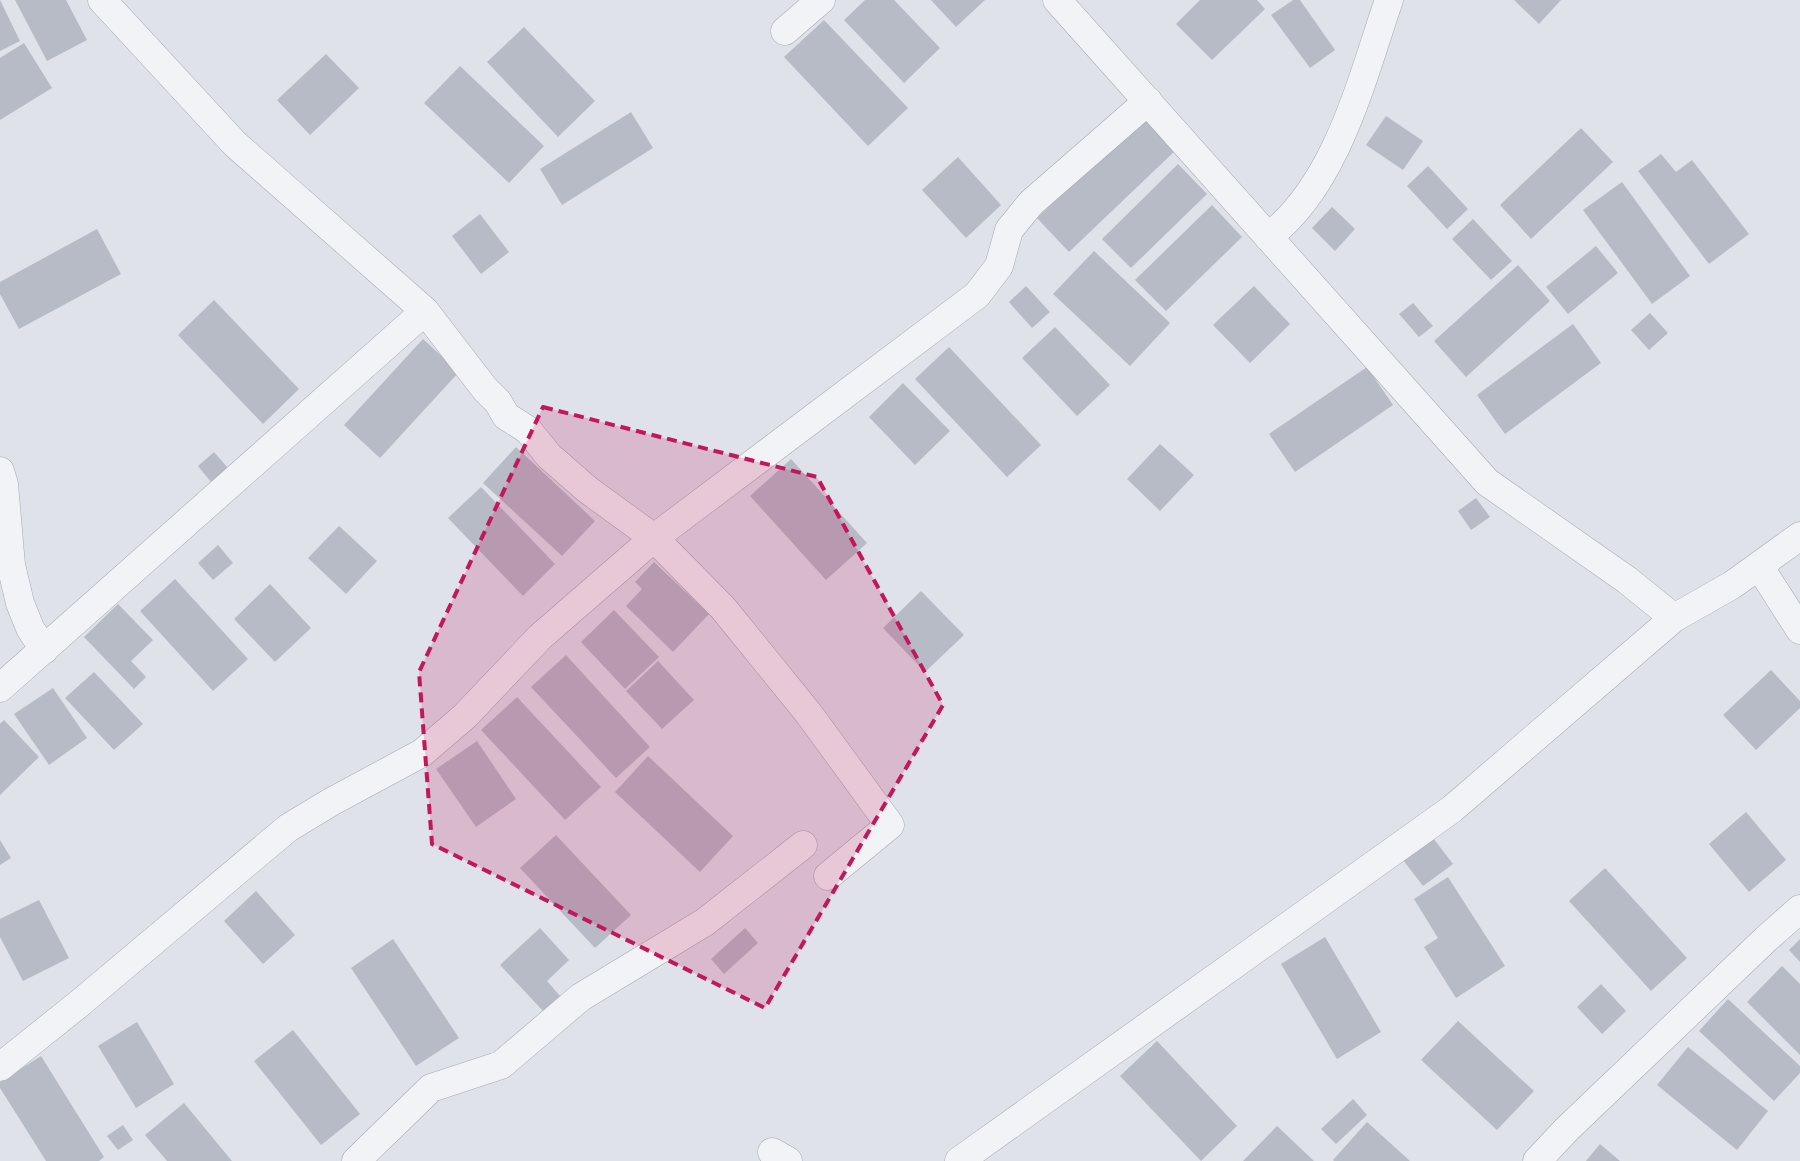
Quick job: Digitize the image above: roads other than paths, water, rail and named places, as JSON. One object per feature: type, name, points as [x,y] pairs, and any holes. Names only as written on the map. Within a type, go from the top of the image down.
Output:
[{"type":"street","points":[[102,0],[235,144],[425,311],[485,389],[498,402],[506,416],[528,430],[549,456],[588,490],[654,538],[723,608],[809,714],[890,825],[828,876]]},
{"type":"street","points":[[785,31],[821,0]]},
{"type":"street","points":[[1057,0],[1487,482],[1627,580],[1674,618]]},
{"type":"street","points":[[1268,236],[1301,206],[1333,154],[1389,0]]},
{"type":"street","points":[[0,1067],[80,1003],[288,828],[331,802],[422,753],[466,716],[540,637],[654,538],[977,295],[999,266],[1009,230],[1031,203],[1148,101]]},
{"type":"street","points":[[0,688],[425,311]]},
{"type":"street","points":[[0,471],[4,484],[11,565],[20,603],[30,628],[44,650]]},
{"type":"street","points":[[959,1161],[1452,809],[1674,618],[1732,585],[1800,536]]},
{"type":"street","points":[[1759,566],[1800,630]]},
{"type":"street","points":[[356,1161],[431,1088],[501,1065],[581,998],[706,922],[803,845]]},
{"type":"street","points":[[1537,1161],[1566,1130],[1766,939],[1800,909]]}]
